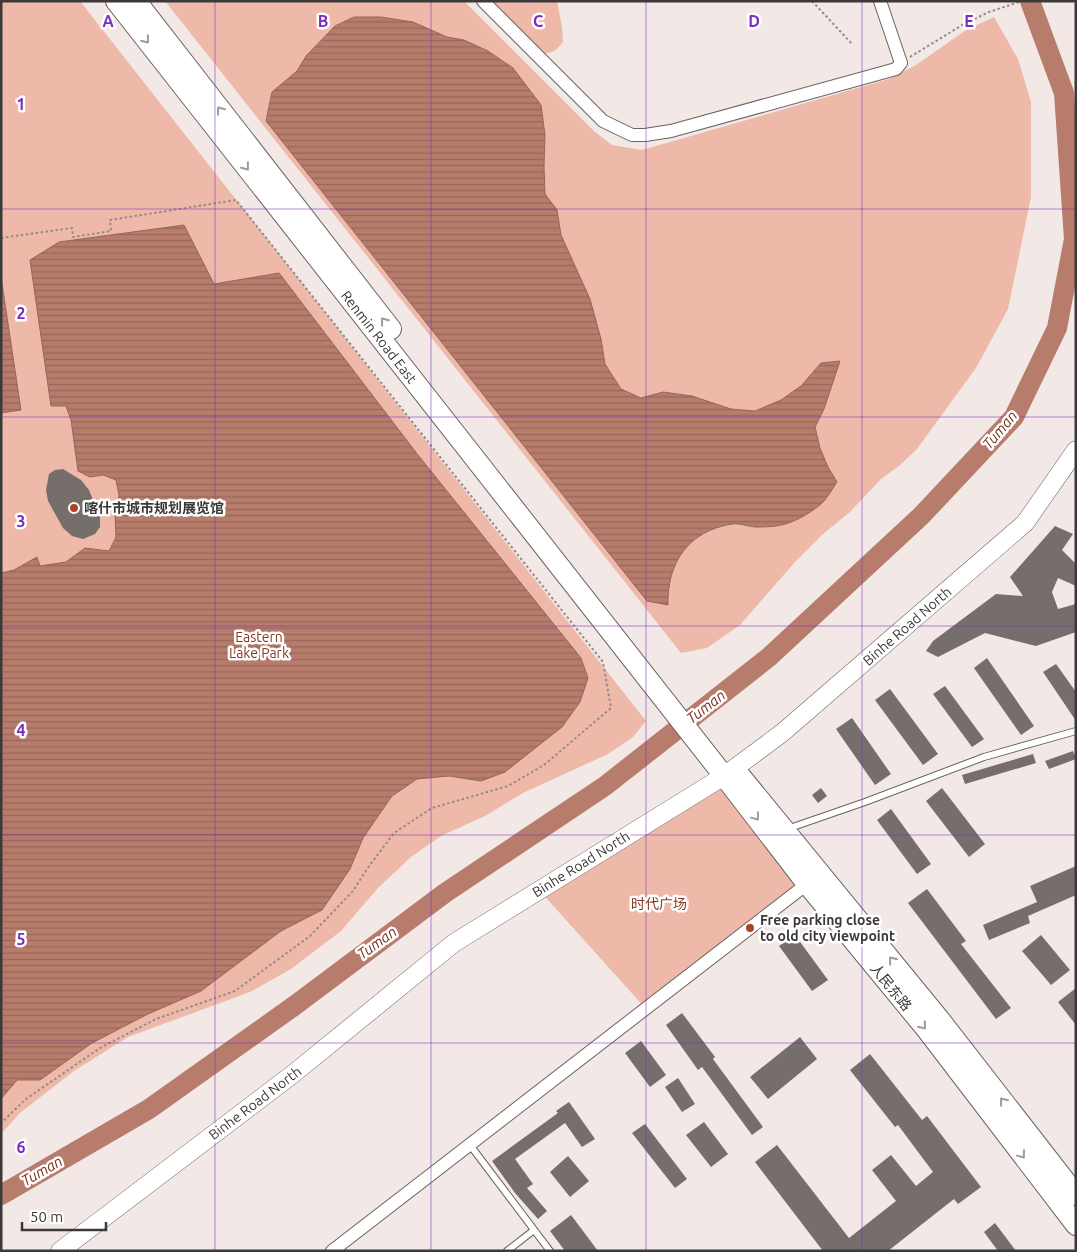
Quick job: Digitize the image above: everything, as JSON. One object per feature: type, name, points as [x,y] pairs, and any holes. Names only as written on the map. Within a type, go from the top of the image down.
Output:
[{"type":"main road","name":"Renmin Road East","points":[[116,1],[646,668]]},
{"type":"main road","name":"Renmin Road East","points":[[136,1],[646,668]]},
{"type":"main road","name":"Binhe Road North","points":[[60,1251],[293,1074],[454,942],[729,772],[782,733],[1025,523],[1076,450]]},
{"type":"main road","name":"人民东路","points":[[646,668],[729,772],[786,830],[940,1020],[1076,1195]]},
{"type":"main road","name":"人民东路","points":[[729,772],[807,884],[927,1030],[1076,1225]]},
{"type":"street","points":[[483,1],[603,121],[632,135],[671,131],[896,69],[902,62],[880,1]]},
{"type":"street","points":[[332,1251],[807,884]]},
{"type":"lane","points":[[786,830],[984,757],[1076,731]]},
{"type":"lane","points":[[470,1144],[550,1251]]},
{"type":"lane","points":[[507,1251],[534,1230]]},
{"type":"path","points":[[812,1],[852,44]]},
{"type":"path","points":[[902,62],[964,24],[989,12],[1022,1]]},
{"type":"path","points":[[1,238],[72,228],[73,237],[110,231],[110,220],[236,200],[603,662],[610,708],[544,765],[508,786],[432,808],[394,834],[353,891],[310,936],[235,991],[156,1019],[100,1048],[26,1099],[1,1123]]},
{"type":"green space","name":"Eastern Lake Park","points":[[1,1],[80,1],[646,721],[633,737],[608,754],[523,793],[485,816],[441,836],[411,857],[378,888],[341,931],[291,969],[250,992],[128,1037],[74,1071],[20,1113],[1,1134]]},
{"type":"green space","points":[[165,1],[464,1],[595,132],[612,145],[642,150],[889,79],[916,65],[966,30],[994,17],[1018,59],[1031,102],[1031,197],[1008,309],[976,368],[917,449],[899,466],[881,479],[850,512],[823,534],[795,562],[740,625],[707,648],[681,653]]},
{"type":"green space","points":[[491,1],[557,1],[563,42],[555,51],[544,54]]},
{"type":"green space","name":"时代广场","points":[[724,776],[807,884],[646,1009],[539,890]]},
{"type":"shaded area","points":[[354,17],[381,17],[413,22],[447,37],[464,40],[488,51],[513,68],[541,105],[545,135],[545,194],[557,210],[561,235],[590,299],[601,339],[605,364],[621,389],[641,398],[663,392],[692,396],[731,409],[755,411],[781,400],[801,386],[821,363],[840,361],[824,409],[815,427],[820,448],[837,482],[820,505],[804,516],[786,524],[755,527],[732,524],[703,534],[683,551],[676,563],[671,576],[668,605],[647,601],[266,121],[272,92],[297,71],[306,56],[335,26]]},
{"type":"shaded area","name":"Eastern Lake Park","points":[[184,225],[214,284],[279,273],[418,455],[581,658],[588,678],[580,702],[562,727],[505,772],[481,781],[449,776],[417,779],[392,796],[363,838],[350,869],[322,910],[281,931],[201,991],[148,1014],[92,1043],[40,1080],[17,1080],[1,1099],[1,573],[14,570],[37,557],[40,566],[66,562],[85,548],[109,551],[116,537],[115,516],[119,495],[116,480],[103,475],[90,477],[78,471],[71,420],[66,406],[51,406],[30,260],[59,242]]},
{"type":"shaded area","points":[[1,277],[21,410],[1,413]]},
{"type":"building","name":"喀什市城市规划展览馆","points":[[63,469],[81,480],[89,490],[100,517],[100,527],[95,534],[83,539],[72,536],[63,528],[48,501],[46,490],[49,474],[55,470]]},
{"type":"building","points":[[1055,526],[1073,534],[1062,550],[1076,564],[1076,586],[1058,578],[1052,592],[1058,609],[1076,604],[1076,632],[1036,646],[985,633],[938,657],[926,651],[933,641],[996,594],[1023,596],[1010,577]]},
{"type":"building","points":[[987,658],[1034,726],[1021,735],[974,668]]},
{"type":"building","points":[[1056,664],[1076,692],[1076,721],[1043,672]]},
{"type":"building","points":[[945,686],[984,739],[972,747],[933,694]]},
{"type":"building","points":[[890,689],[938,754],[923,765],[875,700]]},
{"type":"building","points":[[852,718],[891,774],[875,785],[836,729]]},
{"type":"building","points":[[1073,751],[1076,759],[1049,769],[1045,761]]},
{"type":"building","points":[[1033,754],[1036,763],[965,784],[962,775]]},
{"type":"building","points":[[821,788],[827,796],[818,803],[812,795]]},
{"type":"building","points":[[942,788],[985,844],[969,857],[926,801]]},
{"type":"building","points":[[891,809],[931,864],[917,874],[877,820]]},
{"type":"building","points":[[1076,866],[1076,895],[1028,916],[1030,923],[989,940],[983,925],[1037,902],[1030,886]]},
{"type":"building","points":[[927,889],[966,941],[961,944],[1011,1008],[996,1019],[908,903]]},
{"type":"building","points":[[795,935],[828,980],[812,991],[779,946]]},
{"type":"building","points":[[1041,935],[1070,970],[1051,985],[1022,951]]},
{"type":"building","points":[[1076,988],[1076,1025],[1058,1002]]},
{"type":"building","points":[[682,1013],[763,1127],[752,1135],[702,1067],[698,1070],[666,1025]]},
{"type":"building","points":[[800,1037],[817,1059],[768,1099],[750,1077]]},
{"type":"building","points":[[641,1041],[666,1075],[650,1087],[625,1053]]},
{"type":"building","points":[[870,1054],[922,1120],[927,1116],[981,1187],[958,1204],[954,1199],[888,1251],[823,1251],[755,1162],[777,1145],[849,1238],[896,1201],[872,1170],[891,1155],[916,1186],[933,1172],[898,1125],[895,1127],[850,1070]]},
{"type":"building","points":[[678,1078],[695,1104],[682,1112],[665,1087]]},
{"type":"building","points":[[569,1102],[595,1139],[582,1147],[565,1123],[515,1159],[533,1184],[527,1188],[547,1211],[538,1219],[515,1193],[492,1161],[558,1113],[556,1111]]},
{"type":"building","points":[[704,1122],[728,1154],[711,1167],[686,1135]]},
{"type":"building","points":[[645,1124],[687,1179],[675,1188],[632,1133]]},
{"type":"building","points":[[568,1156],[589,1181],[570,1197],[550,1172]]},
{"type":"building","points":[[571,1215],[598,1251],[565,1251],[550,1231]]},
{"type":"building","points":[[995,1223],[1016,1251],[998,1251],[984,1232]]},
{"type":"waterway","name":"Tuman","points":[[1,1195],[149,1109],[294,1006],[445,893],[605,786],[769,657],[921,516],[1014,417],[1057,328],[1074,239],[1064,93],[1030,1]]},
{"type":"place","name":"喀什市城市规划展览馆","points":[[74,508]]},
{"type":"place","name":"Free parking close to old city viewpoint","points":[[750,928]]}]
